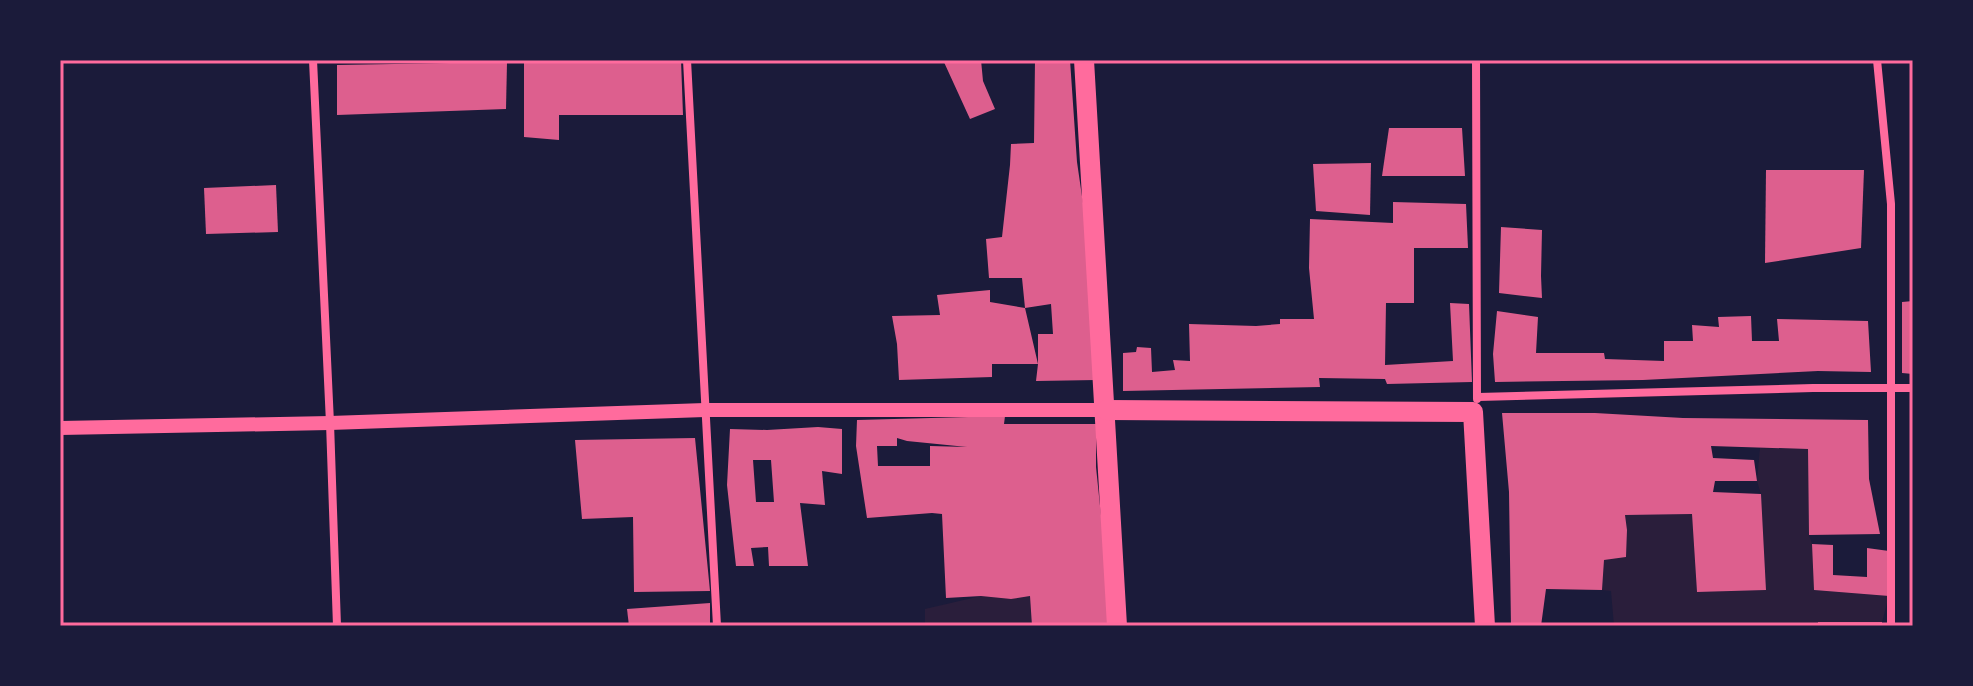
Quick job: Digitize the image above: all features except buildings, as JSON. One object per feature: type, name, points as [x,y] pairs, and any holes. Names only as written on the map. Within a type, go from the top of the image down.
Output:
[{"type":"main road","points":[[1084,60],[1117,626]]},
{"type":"main road","points":[[1106,410],[1475,405],[1485,626]]},
{"type":"street","points":[[313,60],[337,626]]},
{"type":"street","points":[[687,60],[717,626]]},
{"type":"street","points":[[1476,60],[1475,405],[1813,388],[1913,388]]},
{"type":"street","points":[[1877,60],[1891,204],[1891,626]]},
{"type":"street","points":[[60,428],[330,423],[705,410],[1106,410]]},
{"type":"shaded area","points":[[1760,448],[1808,449],[1809,535],[1814,590],[1889,596],[1882,622],[1818,622],[1818,626],[1614,626],[1611,591],[1602,590],[1604,560],[1626,557],[1625,515],[1692,514],[1697,592],[1766,590],[1761,494],[1757,481]]},
{"type":"shaded area","points":[[981,596],[1011,599],[1030,596],[1032,626],[925,626],[925,609]]}]
